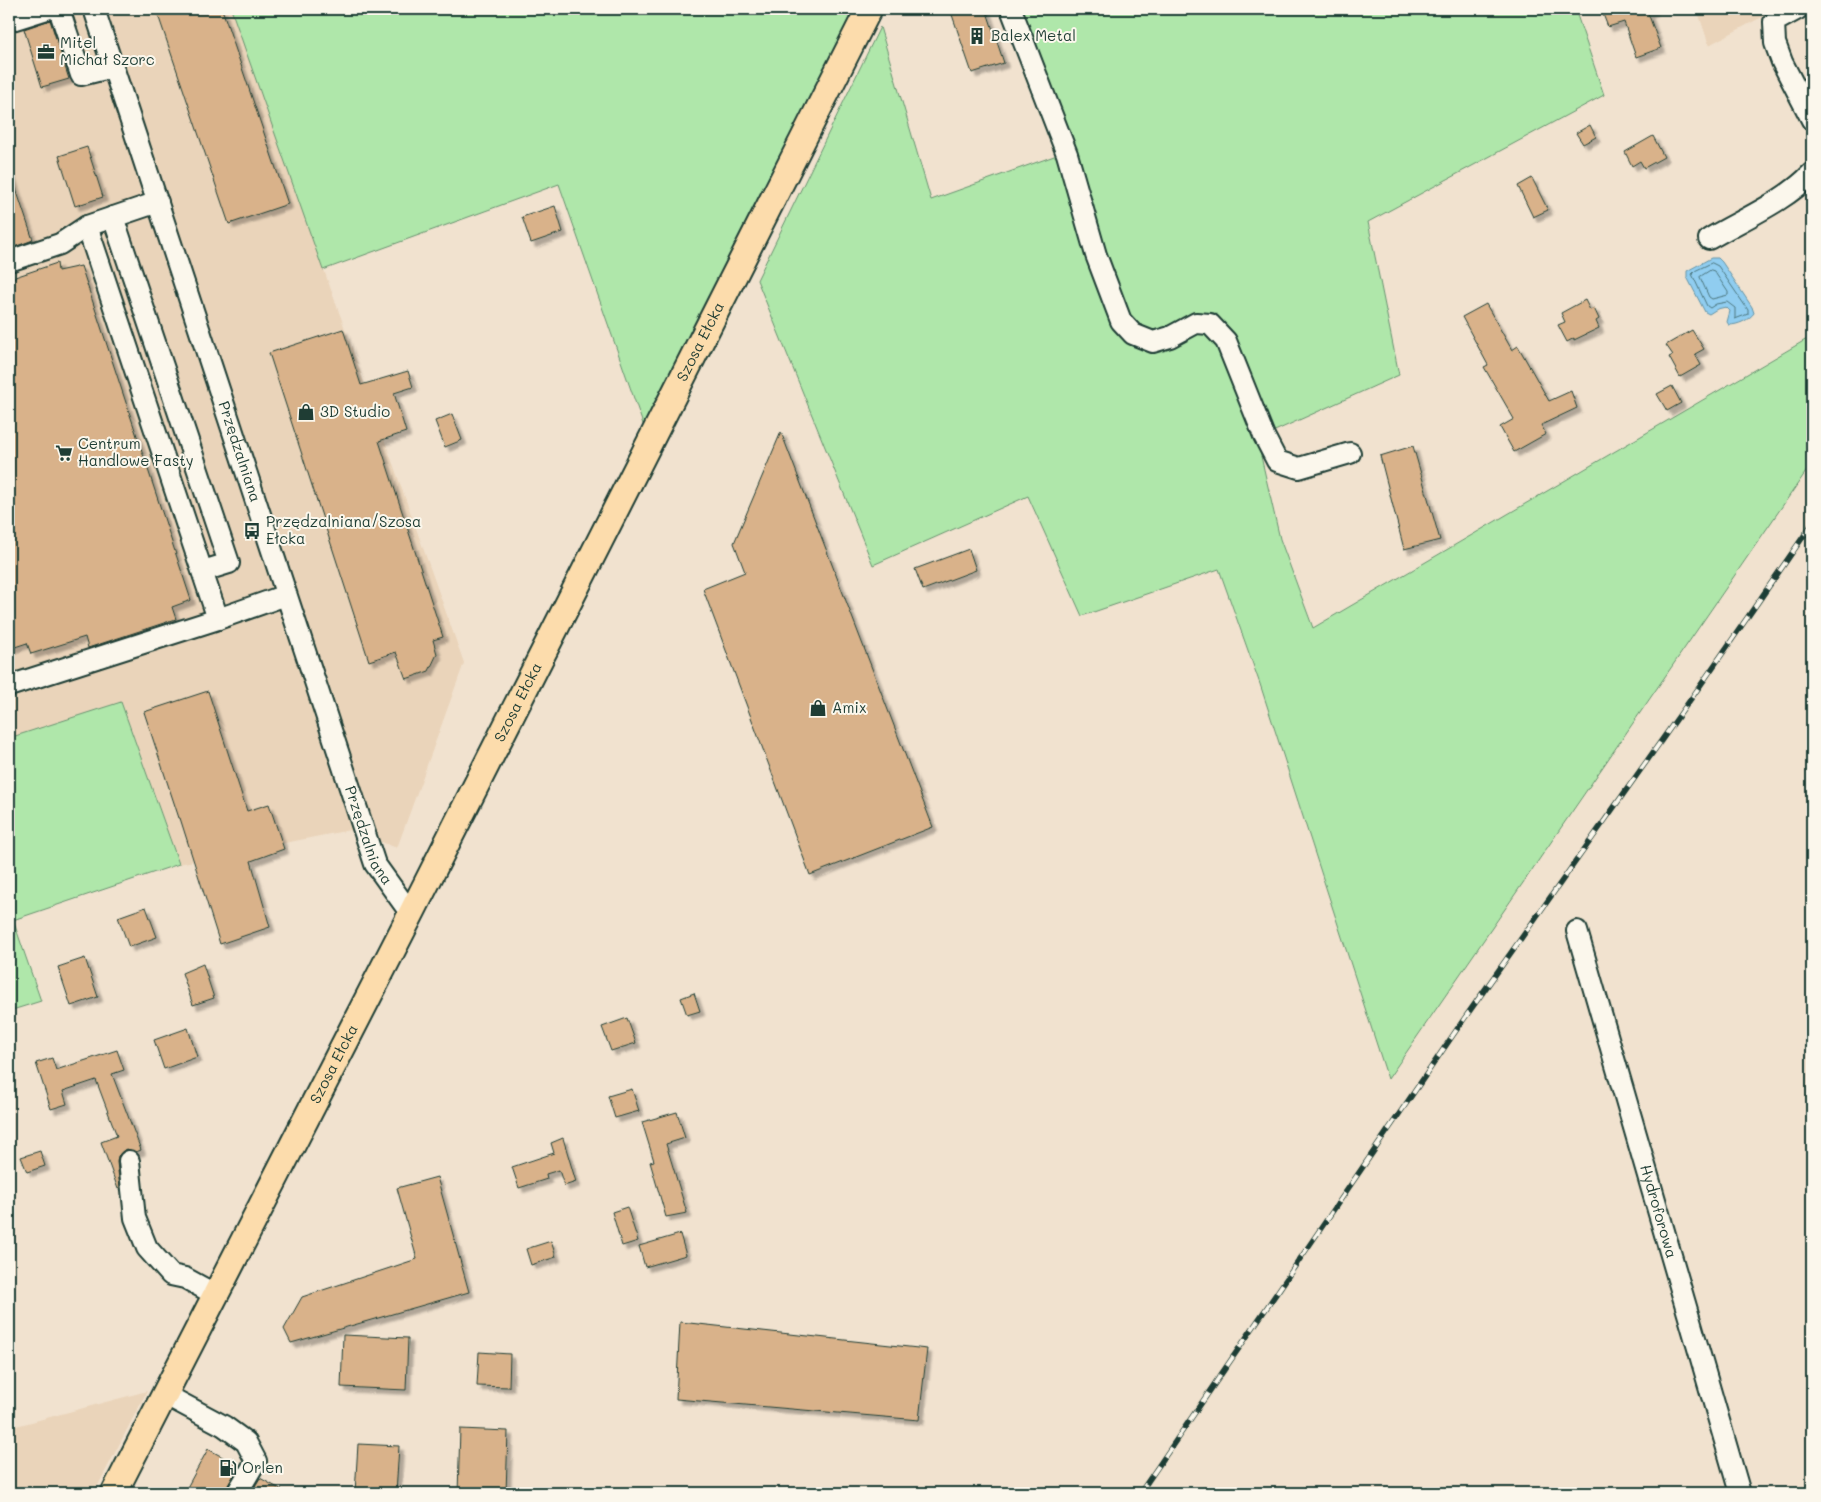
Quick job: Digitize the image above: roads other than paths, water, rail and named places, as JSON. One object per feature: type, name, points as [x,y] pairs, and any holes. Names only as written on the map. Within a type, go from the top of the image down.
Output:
[{"type":"main road","name":"Szosa Ełcka","points":[[114,1493],[411,914],[869,9]]},
{"type":"street","points":[[9,21],[47,9]]},
{"type":"street","points":[[60,9],[81,75],[113,67]]},
{"type":"street","name":"Przędzalniana","points":[[94,9],[376,864],[411,914]]},
{"type":"street","points":[[1011,9],[1067,154],[1096,255],[1121,321],[1133,334],[1153,342],[1170,337],[1196,323],[1210,324],[1226,340],[1264,436],[1277,461],[1299,468],[1350,453]]},
{"type":"street","points":[[1798,9],[1774,22],[1775,43],[1782,62],[1812,120]]},
{"type":"street","points":[[1709,239],[1789,193],[1812,173]]},
{"type":"street","points":[[9,261],[60,244],[87,226],[158,202]]},
{"type":"street","points":[[113,216],[229,563],[203,571]]},
{"type":"street","points":[[87,226],[218,619]]},
{"type":"street","points":[[9,686],[218,619],[286,595]]},
{"type":"street","name":"Hydroforowa","points":[[1577,931],[1740,1493]]},
{"type":"street","points":[[129,1161],[135,1218],[147,1248],[171,1275],[185,1278],[216,1295]]},
{"type":"street","points":[[164,1394],[224,1426],[246,1442],[256,1461],[237,1493]]},
{"type":"water","points":[[1711,258],[1718,258],[1722,262],[1752,307],[1754,313],[1743,322],[1729,325],[1727,322],[1730,311],[1726,307],[1717,309],[1709,314],[1705,312],[1687,277],[1687,271]]},
{"type":"railway","points":[[1140,1493],[1464,1019],[1700,686],[1812,524]]},
{"type":"place","name":"Balex Metal","points":[[977,36]]},
{"type":"place","name":"Mitel Michał Szorc","points":[[46,52]]},
{"type":"place","name":"3D Studio","points":[[306,412]]},
{"type":"place","name":"Centrum Handlowe Fasty","points":[[64,453]]},
{"type":"place","name":"Przędzalniana/Szosa Ełcka","points":[[252,531]]},
{"type":"place","name":"Amix","points":[[818,708]]},
{"type":"place","name":"Orlen","points":[[228,1468]]}]
